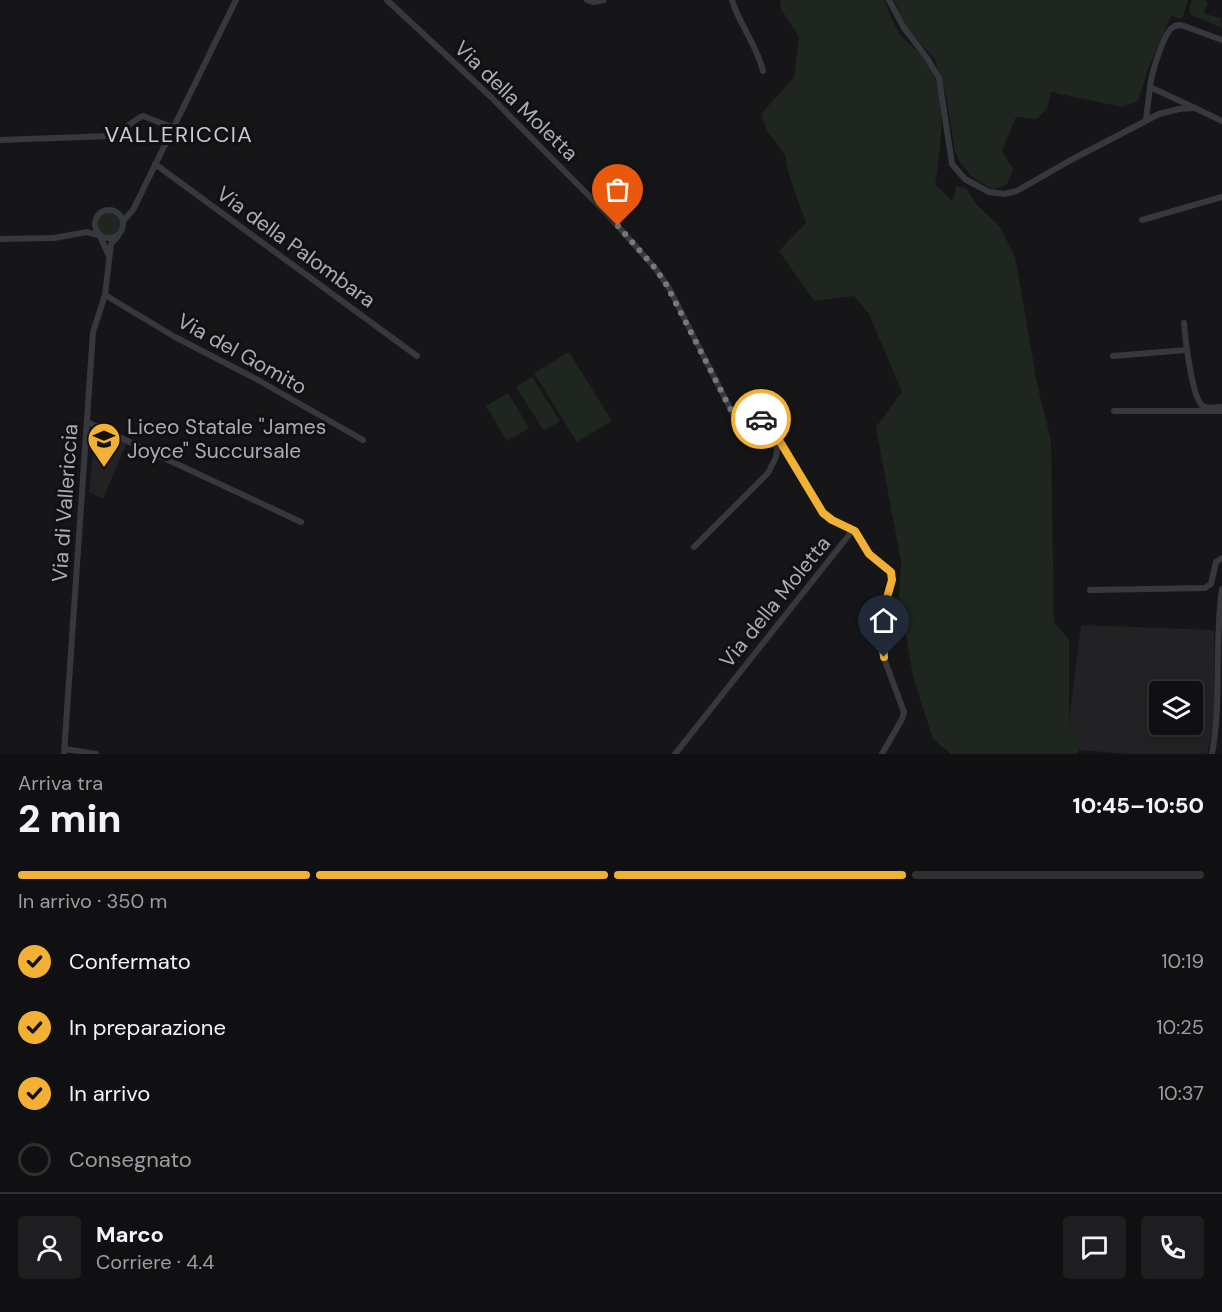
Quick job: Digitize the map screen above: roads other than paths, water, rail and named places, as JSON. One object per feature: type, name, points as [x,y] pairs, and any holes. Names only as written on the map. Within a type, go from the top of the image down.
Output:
[{"type":"street","name":"Via di Vallericcia","points":[[64,751],[93,332],[105,295],[111,244],[123,229],[123,221],[136,204],[236,0]]},
{"type":"street","name":"Via della Moletta","points":[[387,0],[491,97],[624,233],[655,268],[666,284],[733,414],[744,420],[764,420],[823,513],[853,530],[675,754]]},
{"type":"street","points":[[587,0],[593,2],[604,0]]},
{"type":"street","points":[[732,0],[741,25],[758,51],[764,71]]},
{"type":"street","points":[[889,0],[900,23],[939,78],[952,164],[965,179],[983,189],[998,194],[1012,193],[1146,120],[1170,111],[1195,108]]},
{"type":"street","points":[[1146,120],[1154,66],[1168,32],[1173,27],[1181,25],[1222,40]]},
{"type":"street","points":[[1150,87],[1222,121]]},
{"type":"street","points":[[0,140],[111,136],[122,133],[136,119],[146,116],[174,128]]},
{"type":"street","name":"Via della Palombara","points":[[155,164],[417,357]]},
{"type":"street","points":[[1142,220],[1222,197]]},
{"type":"street","points":[[81,233],[102,212],[107,210],[118,213],[128,211],[136,204]]},
{"type":"street","points":[[118,213],[123,221]]},
{"type":"street","points":[[96,218],[95,228],[110,258]]},
{"type":"street","points":[[0,238],[54,238],[91,232],[108,239],[118,236]]},
{"type":"street","name":"Via del Gomito","points":[[105,295],[175,337],[258,380],[363,440]]},
{"type":"street","points":[[1184,323],[1193,381],[1202,405],[1222,409]]},
{"type":"street","points":[[1113,356],[1187,350]]},
{"type":"street","points":[[1114,411],[1222,409]]},
{"type":"street","points":[[87,422],[301,522]]},
{"type":"street","points":[[694,547],[767,475],[775,460],[778,439]]},
{"type":"street","points":[[853,530],[869,554],[890,570],[892,577],[881,617],[880,639],[884,657],[904,712],[882,754]]},
{"type":"street","points":[[1090,590],[1205,588],[1211,584],[1216,562],[1222,558]]},
{"type":"street","points":[[1212,754],[1220,716],[1218,632],[1222,589]]},
{"type":"street","points":[[64,751],[96,754]]},
{"type":"place","name":"Liceo Statale \"James Joyce\" Succursale","points":[[104,468]]},
{"type":"district","name":"VALLERICCIA","points":[[179,134]]}]
